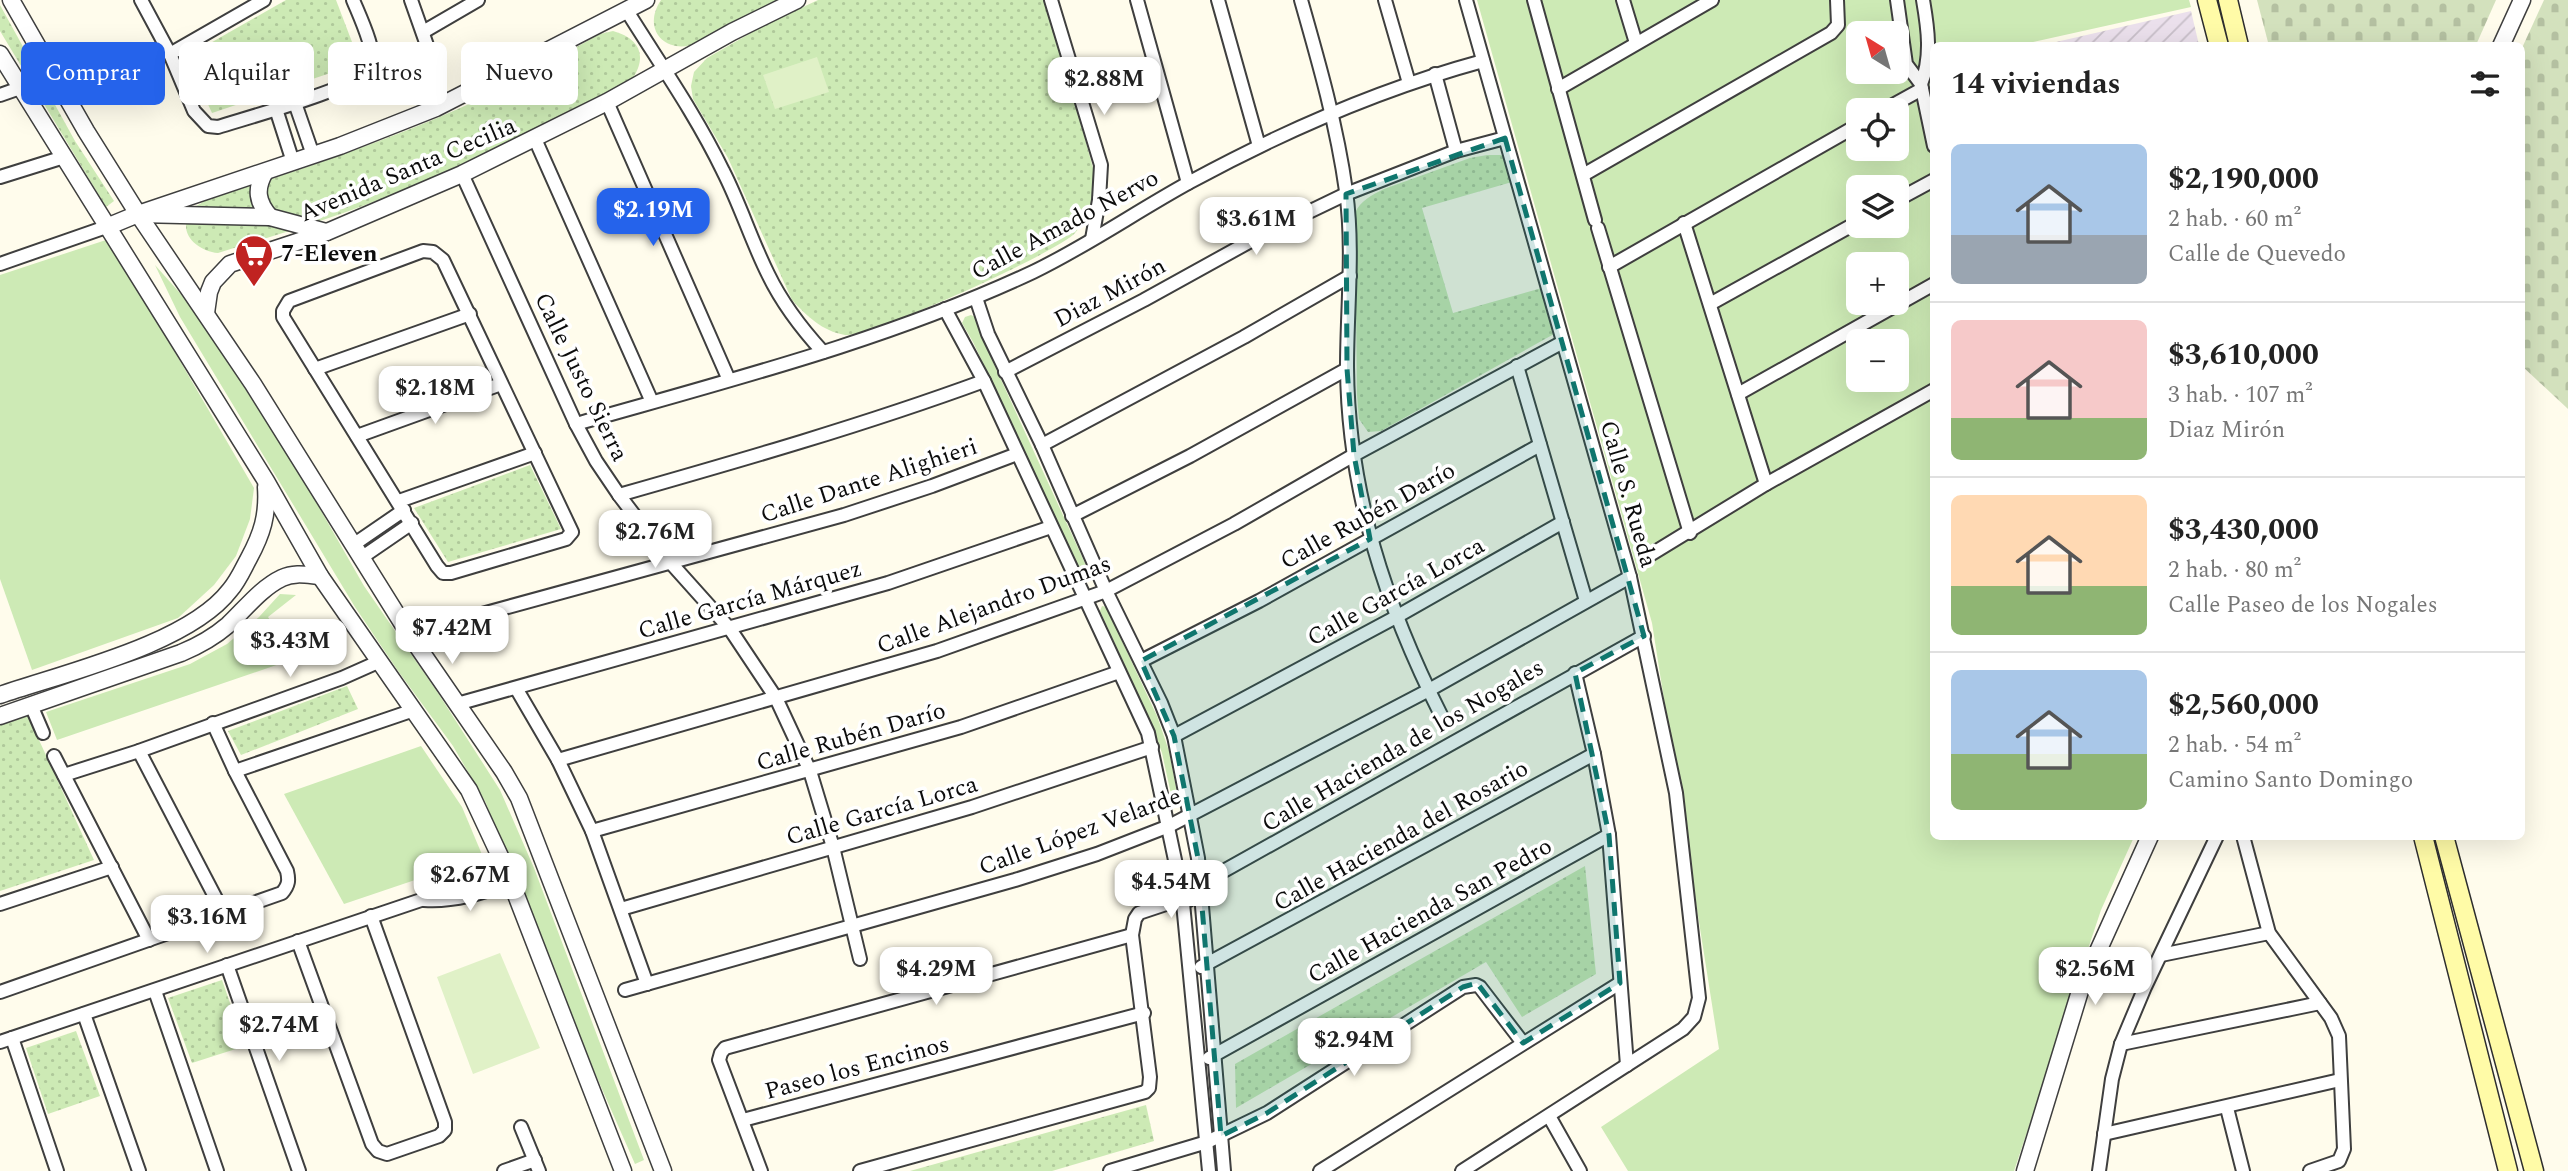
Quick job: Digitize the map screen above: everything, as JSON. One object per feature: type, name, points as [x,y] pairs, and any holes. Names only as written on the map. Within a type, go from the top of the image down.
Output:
[{"type":"main road","points":[[2207,0],[2218,42]]},
{"type":"main road","points":[[2228,0],[2238,42]]},
{"type":"main road","points":[[2424,840],[2508,1171]]},
{"type":"main road","points":[[2445,840],[2533,1171]]},
{"type":"street","points":[[10,0],[138,214],[206,313],[409,634],[519,797],[663,1171]]},
{"type":"street","points":[[141,0],[170,54],[194,111],[208,125],[218,127],[289,105]]},
{"type":"street","points":[[170,54],[264,0]]},
{"type":"street","points":[[314,96],[359,79],[372,68],[372,54],[353,0]]},
{"type":"street","points":[[411,0],[432,68],[436,108]]},
{"type":"street","points":[[423,32],[478,0]]},
{"type":"street","name":"Avenida Santa Cecilia","points":[[109,226],[313,155],[436,108],[646,0]]},
{"type":"street","name":"Avenida Santa Cecilia","points":[[206,313],[213,282],[230,264],[327,232],[462,174],[607,102],[732,32],[797,0]]},
{"type":"street","points":[[1051,0],[1101,165],[1099,200],[1092,239]]},
{"type":"street","points":[[1137,0],[1188,183]]},
{"type":"street","points":[[1218,0],[1259,145]]},
{"type":"street","points":[[1301,0],[1332,111],[1346,194],[1350,276],[1347,369],[1354,455],[1370,539],[1396,617],[1442,718]]},
{"type":"street","points":[[1385,0],[1409,83]]},
{"type":"street","name":"Calle S. Rueda","points":[[1466,0],[1629,577],[1644,636],[1676,793],[1699,998],[1697,1010],[1683,1029],[1627,1065]]},
{"type":"street","points":[[1534,0],[1596,224],[1690,533]]},
{"type":"street","points":[[1623,0],[1636,43]]},
{"type":"street","points":[[1559,89],[1712,0]]},
{"type":"street","points":[[1583,175],[1831,33],[1838,24],[1837,0]]},
{"type":"street","points":[[1897,0],[1906,64],[1922,87],[1930,126]]},
{"type":"street","points":[[1904,98],[1922,87],[1929,65],[1923,0]]},
{"type":"street","points":[[2503,42],[2522,0]]},
{"type":"street","points":[[627,11],[724,171],[779,295],[794,318],[823,352]]},
{"type":"street","points":[[0,54],[266,481],[320,576],[469,790],[508,876],[623,1171]]},
{"type":"street","name":"Calle Amado Nervo","points":[[576,424],[823,352],[976,298],[1036,270],[1259,145],[1332,111],[1434,74],[1483,61]]},
{"type":"street","points":[[1434,74],[1456,152]]},
{"type":"street","points":[[0,95],[20,88]]},
{"type":"street","points":[[607,102],[729,380]]},
{"type":"street","points":[[296,105],[313,155]]},
{"type":"street","points":[[276,109],[293,162]]},
{"type":"street","points":[[1609,267],[1846,132]]},
{"type":"street","name":"Diaz Mirón","points":[[1005,372],[1267,232],[1346,194],[1456,152],[1505,138]]},
{"type":"street","points":[[535,139],[652,402]]},
{"type":"street","points":[[0,177],[64,157]]},
{"type":"street","points":[[265,172],[258,190],[259,200],[270,217]]},
{"type":"street","name":"Calle Justo Sierra","points":[[462,174],[576,424],[596,461],[670,562],[730,629],[776,698],[810,771],[833,847],[860,959]]},
{"type":"street","points":[[1909,194],[1930,182]]},
{"type":"street","points":[[138,214],[270,217],[327,232]]},
{"type":"street","points":[[1684,223],[1766,484]]},
{"type":"street","points":[[0,264],[109,226]]},
{"type":"street","points":[[1710,304],[1846,229]]},
{"type":"street","points":[[423,251],[433,252],[443,260],[470,314],[572,532],[566,539],[452,573],[443,573],[283,317],[285,306],[289,302],[423,251]]},
{"type":"street","points":[[1042,445],[1350,276]]},
{"type":"street","points":[[1738,394],[1930,286]]},
{"type":"street","points":[[976,298],[1005,372],[1042,445],[1174,736],[1198,858],[1224,1171]]},
{"type":"street","points":[[945,309],[984,381],[1143,720],[1152,747],[1183,897],[1209,1171]]},
{"type":"street","points":[[315,369],[470,314]]},
{"type":"street","name":"Calle Alejandro Dumas","points":[[558,760],[937,651],[1106,591],[1234,524],[1354,455],[1563,342]]},
{"type":"street","points":[[1517,366],[1586,601]]},
{"type":"street","points":[[1072,516],[1190,456],[1347,369]]},
{"type":"street","points":[[619,495],[802,443],[894,414],[984,381]]},
{"type":"street","points":[[357,436],[502,384]]},
{"type":"street","points":[[1650,555],[1690,533],[1766,484],[1930,392]]},
{"type":"street","name":"Calle Rubén Darío","points":[[1140,661],[1259,601],[1540,445]]},
{"type":"street","points":[[357,552],[401,505],[535,453]]},
{"type":"street","name":"Calle Dante Alighieri","points":[[409,634],[844,515],[1017,454]]},
{"type":"street","points":[[0,695],[175,634],[211,610],[230,591],[257,543],[268,510],[266,481]]},
{"type":"street","name":"Calle García Lorca","points":[[1174,736],[1396,617],[1563,522]]},
{"type":"street","points":[[357,552],[412,523]]},
{"type":"street","name":"Calle García Márquez","points":[[457,704],[888,583],[1051,527]]},
{"type":"street","points":[[0,716],[202,644],[282,578],[298,574],[320,576]]},
{"type":"street","name":"Calle López Velarde","points":[[625,990],[1015,880],[1097,854],[1169,826],[1429,691],[1629,577]]},
{"type":"street","points":[[211,610],[225,627]]},
{"type":"street","name":"Calle Hacienda de los Nogales","points":[[1132,935],[1139,913],[1200,891],[1575,673],[1644,636]]},
{"type":"street","points":[[64,775],[342,678],[378,662]]},
{"type":"street","name":"Calle Rubén Darío","points":[[592,831],[961,727],[1119,672]]},
{"type":"street","points":[[1462,1171],[1627,1065],[1609,835],[1575,673]]},
{"type":"street","points":[[516,688],[558,760],[592,831],[647,984]]},
{"type":"street","points":[[32,705],[43,733]]},
{"type":"street","points":[[235,771],[414,710]]},
{"type":"street","points":[[0,992],[282,893],[289,881],[286,871],[213,723]]},
{"type":"street","name":"Calle García Lorca","points":[[621,909],[972,807],[1152,747]]},
{"type":"street","points":[[139,751],[224,914]]},
{"type":"street","name":"Calle Hacienda del Rosario","points":[[1190,970],[1207,966],[1594,754]]},
{"type":"street","points":[[54,756],[149,940]]},
{"type":"street","name":"Calle Hacienda San Pedro","points":[[1199,1063],[1609,835]]},
{"type":"street","points":[[2025,1171],[2081,991],[2148,840]]},
{"type":"street","points":[[2099,1171],[2112,1079],[2121,1044],[2215,840]]},
{"type":"street","points":[[2244,840],[2269,933],[2331,1018],[2340,1036],[2344,1143],[2342,1155],[2334,1164],[2310,1171]]},
{"type":"street","points":[[0,904],[112,867]]},
{"type":"street","points":[[57,1171],[6,1040],[424,900],[442,888],[467,878],[508,876]]},
{"type":"street","points":[[424,900],[444,901],[465,897],[508,876]]},
{"type":"street","points":[[298,941],[372,1144],[387,1154],[439,1136],[445,1130],[445,1122],[371,916]]},
{"type":"street","points":[[2161,956],[2269,933]]},
{"type":"street","points":[[761,1171],[719,1060],[721,1053],[732,1046],[1132,935],[1144,1013],[1149,1088],[1136,1096],[860,1171]]},
{"type":"street","points":[[227,965],[299,1171]]},
{"type":"street","points":[[1320,1171],[1620,983]]},
{"type":"street","points":[[1110,1171],[1156,1164],[1267,1113],[1463,987],[1480,987],[1522,1043]]},
{"type":"street","points":[[155,991],[216,1171]]},
{"type":"street","points":[[2121,1044],[2320,1003]]},
{"type":"street","name":"Paseo los Encinos","points":[[743,1120],[1144,1013]]},
{"type":"street","points":[[84,1014],[139,1171]]},
{"type":"street","points":[[2104,1134],[2340,1080]]},
{"type":"street","points":[[630,1086],[633,1115],[654,1171]]},
{"type":"street","points":[[2227,1108],[2243,1171]]},
{"type":"street","points":[[1549,1116],[1580,1171]]},
{"type":"street","points":[[504,1171],[537,1166],[521,1127]]},
{"type":"highlighted area","points":[[1505,138],[1644,636],[1575,673],[1609,835],[1620,983],[1523,1043],[1477,983],[1463,987],[1267,1113],[1221,1136],[1198,858],[1174,736],[1141,661],[1370,539],[1354,455],[1347,369],[1346,194]]},
{"type":"shaded area","points":[[2191,11],[2198,42],[2056,42]]},
{"type":"green space","points":[[286,0],[336,0],[352,42],[328,42],[328,74],[314,79],[314,42],[212,42]]},
{"type":"green space","points":[[661,0],[779,0],[698,43],[676,46],[660,38],[655,30],[656,11]]},
{"type":"green space","points":[[818,0],[1047,0],[1093,168],[1091,202],[1081,226],[1075,233],[1035,258],[962,293],[860,332],[845,335],[837,333],[809,317],[792,300],[728,158],[693,99],[691,86],[694,72],[707,58],[765,25]]},
{"type":"green space","points":[[1477,0],[2189,0],[2191,7],[2033,42],[1930,42],[1930,840],[2133,840],[2101,910],[2014,1171],[1628,1171],[1601,1127],[1719,1049],[1652,623]]},
{"type":"green space","points":[[2257,0],[2496,0],[2477,42],[2268,42]]},
{"type":"green space","points":[[2544,0],[2568,0],[2568,409],[2525,369],[2525,42]]},
{"type":"green space","points":[[0,5],[21,43],[21,66],[0,31]]},
{"type":"green space","points":[[613,31],[622,34],[638,48],[640,62],[633,78],[486,154],[372,202],[218,253],[203,249],[187,233],[187,218],[192,210],[206,200],[333,158],[466,105],[578,105],[578,46],[600,34]]},
{"type":"green space","points":[[817,57],[829,92],[775,109],[763,75]]},
{"type":"green space","points":[[45,105],[55,105],[114,201],[106,207]]},
{"type":"green space","points":[[208,105],[236,105],[212,113]]},
{"type":"green space","points":[[1502,155],[1512,182],[1422,208],[1453,313],[1542,288],[1554,334],[1381,431],[1368,432],[1359,419],[1357,394],[1355,213],[1363,202],[1384,189],[1470,158]]},
{"type":"green space","points":[[109,239],[254,488],[250,519],[236,556],[214,585],[178,618],[32,670],[0,579],[0,275]]},
{"type":"green space","points":[[155,265],[195,310],[304,481],[364,586],[438,693],[500,790],[534,868],[644,1160],[635,1164],[543,955],[486,803],[453,746],[355,607],[180,317]]},
{"type":"green space","points":[[965,317],[975,317],[981,336],[1089,572],[1087,576],[1083,576],[962,323]]},
{"type":"green space","points":[[530,465],[561,529],[448,562],[414,508]]},
{"type":"green space","points":[[280,594],[296,595],[268,617],[294,659],[57,740],[46,712],[190,664],[227,644],[259,617]]},
{"type":"green space","points":[[1102,606],[1106,607],[1157,716],[1169,751],[1177,793],[1174,799],[1150,720],[1100,611]]},
{"type":"green space","points":[[347,686],[358,709],[241,755],[228,731]]},
{"type":"green space","points":[[28,716],[94,860],[0,891],[0,725]]},
{"type":"green space","points":[[421,746],[462,807],[483,857],[344,904],[284,794]]},
{"type":"green space","points":[[1585,866],[1596,974],[1522,1017],[1486,962],[1236,1108],[1235,1064]]},
{"type":"green space","points":[[500,953],[540,1048],[473,1074],[437,977]]},
{"type":"green space","points":[[222,980],[245,1046],[192,1063],[168,998]]},
{"type":"green space","points":[[76,1031],[100,1096],[48,1114],[26,1048]]},
{"type":"green space","points":[[1146,1105],[1154,1141],[1052,1171],[910,1171]]},
{"type":"place","name":"7-Eleven","points":[[254,288]]}]
